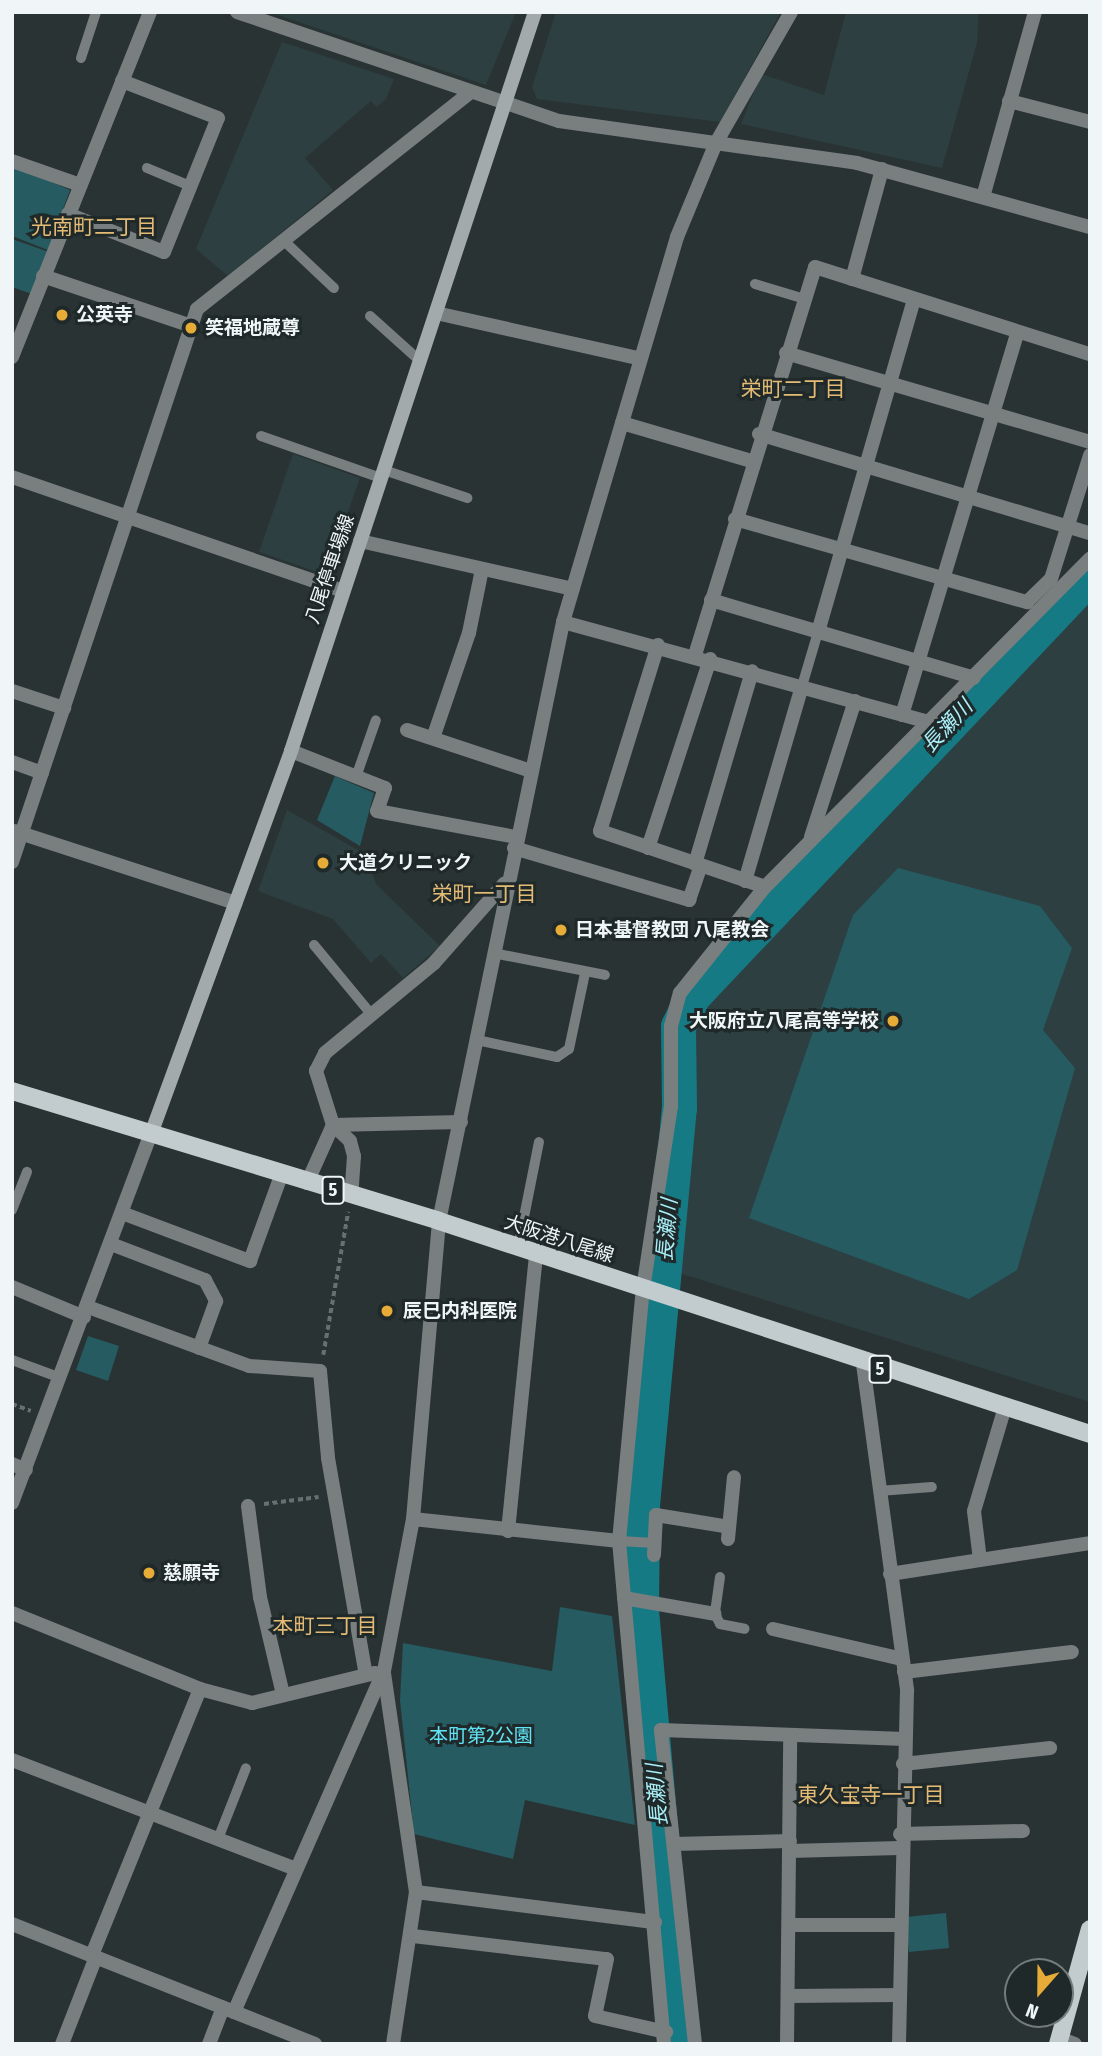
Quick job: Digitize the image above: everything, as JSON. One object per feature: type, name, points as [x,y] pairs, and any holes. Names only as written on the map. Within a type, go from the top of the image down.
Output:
[{"type":"main road","name":"八尾停車場線","points":[[150,1134],[291,751],[535,12]]},
{"type":"main road","name":"大阪港八尾線","points":[[12,1091],[307,1183],[349,1203],[439,1221],[863,1364],[1090,1434]]},
{"type":"main road","points":[[1064,2042],[1090,1929]]},
{"type":"street","points":[[12,357],[150,12]]},
{"type":"street","points":[[237,12],[468,94],[559,121],[882,169],[1090,227]]},
{"type":"street","points":[[209,2044],[229,2010],[384,1671],[412,1519],[439,1221],[461,1122],[507,881],[563,622],[622,423],[638,358],[677,237],[716,143],[791,12]]},
{"type":"street","points":[[984,197],[1035,12]]},
{"type":"street","points":[[68,214],[163,252],[218,118],[122,81]]},
{"type":"street","points":[[12,862],[17,832],[42,773],[129,517],[189,325],[197,309],[468,94]]},
{"type":"street","points":[[1009,101],[1090,122]]},
{"type":"street","points":[[12,161],[80,185]]},
{"type":"street","points":[[852,279],[882,169]]},
{"type":"street","points":[[695,655],[751,461],[816,267],[1090,354]]},
{"type":"street","points":[[43,276],[189,325]]},
{"type":"street","points":[[818,632],[914,300]]},
{"type":"street","points":[[436,313],[638,358]]},
{"type":"street","points":[[902,715],[1017,333]]},
{"type":"street","points":[[786,353],[1090,442]]},
{"type":"street","points":[[622,423],[751,461]]},
{"type":"street","points":[[760,434],[1090,533]]},
{"type":"street","points":[[734,519],[1027,602],[1051,579],[1090,455]]},
{"type":"street","points":[[12,477],[343,590]]},
{"type":"street","points":[[360,541],[573,589]]},
{"type":"street","points":[[413,1937],[607,1959],[595,2016],[665,2038],[621,1541],[671,1107],[671,1026],[680,993],[765,887],[1088,565]]},
{"type":"street","points":[[433,738],[469,634],[482,569]]},
{"type":"street","points":[[711,600],[974,678]]},
{"type":"street","points":[[563,622],[710,659],[931,723]]},
{"type":"street","points":[[657,645],[600,831],[765,887]]},
{"type":"street","points":[[648,848],[710,659]]},
{"type":"street","points":[[291,751],[384,788],[377,811],[515,843],[689,900],[752,671]]},
{"type":"street","points":[[745,881],[802,686]]},
{"type":"street","points":[[12,691],[64,708]]},
{"type":"street","points":[[810,841],[855,701]]},
{"type":"street","points":[[407,730],[530,771]]},
{"type":"street","points":[[12,762],[42,773]]},
{"type":"street","points":[[17,832],[236,903]]},
{"type":"street","points":[[349,1203],[352,1149],[333,1125],[316,1071],[325,1053],[461,937],[507,881]]},
{"type":"street","points":[[333,1125],[461,1122]]},
{"type":"street","points":[[307,1183],[333,1125]]},
{"type":"street","points":[[12,1503],[19,1467],[61,1378],[150,1134]]},
{"type":"street","points":[[122,1213],[250,1261],[281,1176]]},
{"type":"street","points":[[111,1244],[205,1280],[216,1301],[199,1348]]},
{"type":"street","points":[[508,1531],[536,1253]]},
{"type":"street","points":[[12,1287],[249,1366],[320,1371],[335,1494],[366,1675]]},
{"type":"street","points":[[863,1364],[903,1665],[905,1738],[899,1841],[899,2044]]},
{"type":"street","points":[[980,1560],[975,1511],[1005,1408]]},
{"type":"street","points":[[651,1547],[656,1515],[729,1533],[734,1477]]},
{"type":"street","points":[[248,1506],[260,1597],[283,1694]]},
{"type":"street","points":[[412,1519],[621,1541]]},
{"type":"street","points":[[890,1574],[1090,1543]]},
{"type":"street","points":[[628,1599],[715,1614]]},
{"type":"street","points":[[12,1613],[200,1689],[252,1703],[384,1671]]},
{"type":"street","points":[[772,1629],[903,1665],[1072,1652]]},
{"type":"street","points":[[384,1671],[416,1892],[413,1937],[393,2044]]},
{"type":"street","points":[[62,2044],[147,1812],[200,1689]]},
{"type":"street","points":[[695,2044],[661,1730],[905,1738]]},
{"type":"street","points":[[787,2044],[790,1735]]},
{"type":"street","points":[[904,1764],[1050,1748]]},
{"type":"street","points":[[12,1760],[293,1868]]},
{"type":"street","points":[[674,1844],[790,1846],[1023,1831]]},
{"type":"street","points":[[416,1892],[655,1922]]},
{"type":"street","points":[[12,1924],[315,2044]]},
{"type":"street","points":[[789,1925],[899,1925]]},
{"type":"street","points":[[789,1996],[900,1995]]},
{"type":"lane","points":[[81,58],[96,12]]},
{"type":"lane","points":[[147,168],[190,186]]},
{"type":"lane","points":[[284,240],[334,288]]},
{"type":"lane","points":[[755,284],[805,299]]},
{"type":"lane","points":[[370,316],[420,361]]},
{"type":"lane","points":[[261,436],[467,498]]},
{"type":"lane","points":[[802,686],[818,632]]},
{"type":"lane","points":[[356,777],[376,720]]},
{"type":"lane","points":[[314,945],[372,1015]]},
{"type":"lane","points":[[493,953],[605,975]]},
{"type":"lane","points":[[477,1040],[557,1057],[569,1049],[585,973]]},
{"type":"lane","points":[[518,1247],[539,1142]]},
{"type":"lane","points":[[12,1210],[27,1172]]},
{"type":"lane","points":[[12,1360],[61,1378]]},
{"type":"lane","points":[[878,1491],[932,1487]]},
{"type":"lane","points":[[621,1541],[651,1547]]},
{"type":"lane","points":[[720,1577],[715,1614],[720,1624],[745,1629]]},
{"type":"lane","points":[[218,1839],[246,1768]]},
{"type":"path","points":[[320,1371],[349,1203]]},
{"type":"path","points":[[248,1506],[335,1494]]},
{"type":"shaded area","points":[[269,12],[516,12],[486,85]]},
{"type":"shaded area","points":[[556,12],[781,12],[720,122],[537,99],[532,87]]},
{"type":"shaded area","points":[[846,12],[979,12],[977,43],[942,168],[741,124],[761,74],[824,95]]},
{"type":"shaded area","points":[[282,42],[394,79],[386,99],[377,107],[371,101],[305,158],[333,190],[228,276],[196,249]]},
{"type":"shaded area","points":[[293,454],[360,478],[326,575],[259,552]]},
{"type":"shaded area","name":"大阪府立八尾高等学校","points":[[1090,599],[1090,1402],[670,1270],[690,1120],[689,1047],[704,996]]},
{"type":"shaded area","points":[[287,810],[365,854],[376,884],[440,946],[403,978],[381,954],[371,963],[333,919],[258,891]]},
{"type":"green space","points":[[12,165],[70,190],[48,250],[12,236]]},
{"type":"green space","points":[[12,239],[49,252],[32,294],[12,287]]},
{"type":"green space","points":[[335,776],[374,793],[360,846],[317,820]]},
{"type":"green space","points":[[898,868],[1040,906],[1072,948],[1043,1030],[1075,1068],[1017,1270],[969,1299],[749,1218],[853,915]]},
{"type":"green space","points":[[88,1336],[119,1346],[108,1381],[76,1370]]},
{"type":"green space","name":"本町第2公園","points":[[560,1607],[612,1616],[635,1825],[525,1800],[513,1859],[414,1834],[400,1700],[403,1643],[552,1671]]},
{"type":"green space","points":[[946,1913],[949,1948],[909,1952],[905,1917]]},
{"type":"waterway","name":"長瀬川","points":[[679,2044],[641,1609],[642,1505],[679,1108],[678,1026],[692,997],[1090,576]]},
{"type":"place","name":"公英寺","points":[[62,315]]},
{"type":"place","name":"笑福地蔵尊","points":[[191,328]]},
{"type":"place","name":"大道クリニック","points":[[323,863]]},
{"type":"place","name":"日本基督教団 八尾教会","points":[[561,930]]},
{"type":"place","name":"大阪府立八尾高等学校","points":[[893,1021]]},
{"type":"place","name":"辰巳内科医院","points":[[387,1311]]},
{"type":"place","name":"慈願寺","points":[[149,1573]]},
{"type":"district","name":"光南町二丁目","points":[[94,227]]},
{"type":"district","name":"栄町二丁目","points":[[793,389]]},
{"type":"district","name":"栄町一丁目","points":[[484,894]]},
{"type":"district","name":"本町三丁目","points":[[325,1626]]},
{"type":"district","name":"東久宝寺一丁目","points":[[871,1795]]}]
